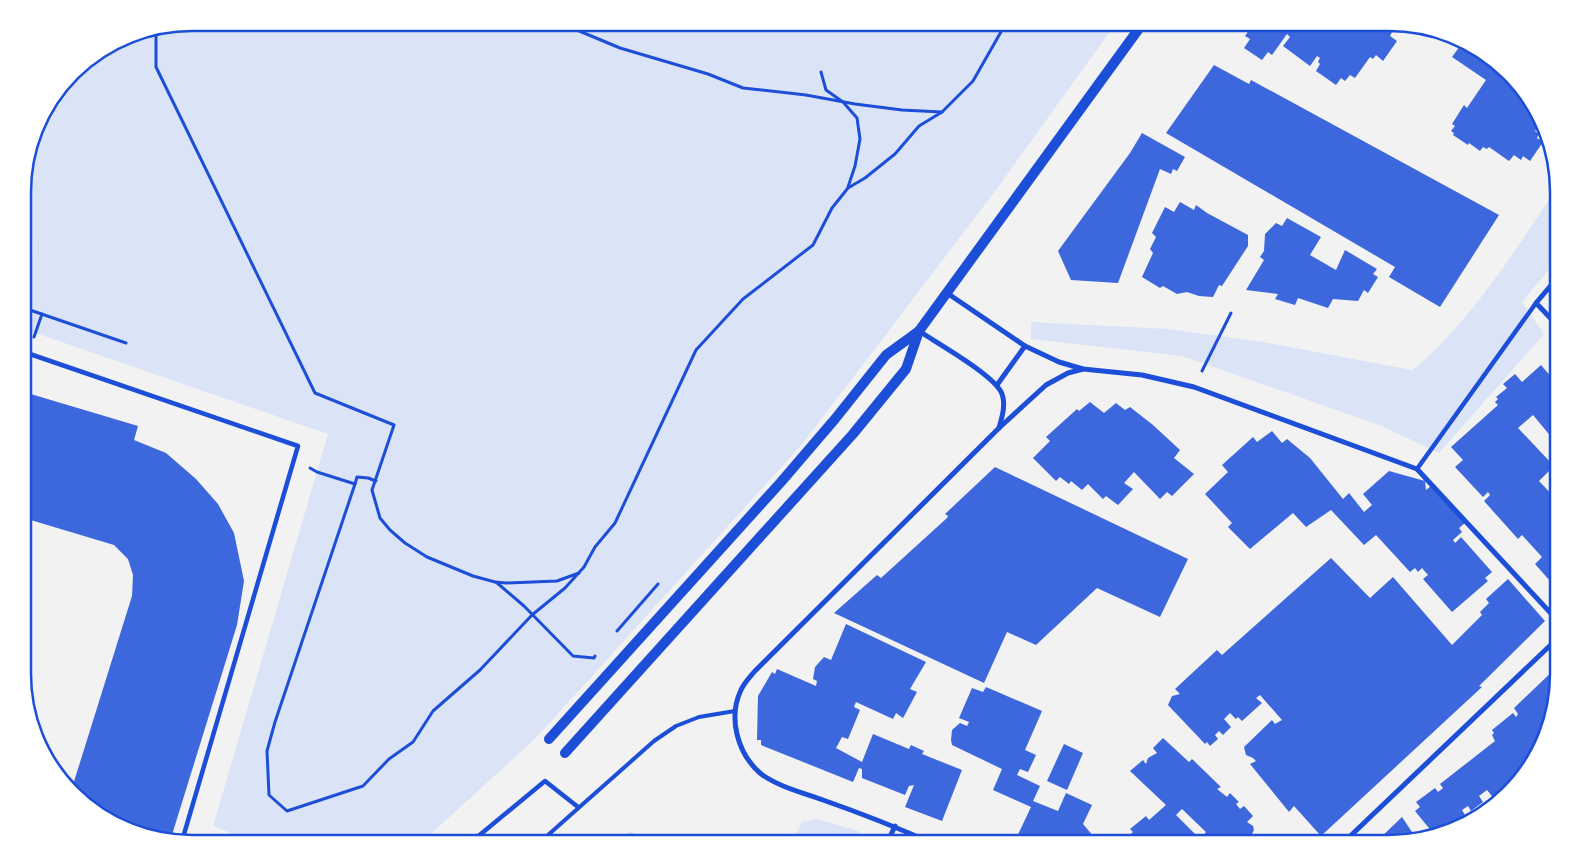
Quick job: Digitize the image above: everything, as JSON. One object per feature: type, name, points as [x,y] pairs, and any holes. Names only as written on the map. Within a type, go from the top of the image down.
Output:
[{"type":"main road","points":[[565,753],[853,434],[906,369],[919,331],[1136,31]]},
{"type":"main road","points":[[549,739],[781,482],[886,355],[919,331]]},
{"type":"street","points":[[1417,469],[1549,287]]},
{"type":"street","points":[[946,293],[1024,346],[1059,362],[1083,369],[1142,375],[1194,387],[1417,469],[1549,611]]},
{"type":"street","points":[[1536,303],[1549,317]]},
{"type":"street","points":[[919,331],[986,375],[997,385],[1002,393],[1004,403],[999,428]]},
{"type":"street","points":[[997,385],[1024,346]]},
{"type":"street","points":[[31,355],[298,446],[184,834]]},
{"type":"street","points":[[913,834],[781,784],[760,773],[745,755],[736,734],[735,711],[741,690],[754,671],[999,428],[1046,385],[1068,373],[1083,369]]},
{"type":"street","points":[[1352,834],[1549,647]]},
{"type":"street","points":[[480,835],[545,781],[578,807]]},
{"type":"street","points":[[891,834],[894,826]]},
{"type":"lane","points":[[548,835],[654,741],[676,726],[699,716],[735,711]]},
{"type":"path","points":[[848,188],[866,178],[894,154],[919,126],[942,112],[973,81],[1001,31]]},
{"type":"path","points":[[582,32],[620,48],[708,74],[743,88],[806,95],[902,110],[942,112]]},
{"type":"path","points":[[156,35],[156,67],[315,393],[394,425],[372,490],[380,518],[405,543],[427,557],[473,576],[495,582],[557,581],[579,572]]},
{"type":"path","points":[[376,481],[357,477],[267,751],[269,794],[288,811],[364,786],[390,759],[413,742],[433,711],[480,670],[532,614],[565,588],[615,523],[696,350],[743,299],[814,245],[832,208],[848,188],[855,166],[860,139],[857,118],[843,102],[826,90],[821,72]]},
{"type":"path","points":[[31,310],[126,343]]},
{"type":"path","points":[[1194,387],[1231,313]]},
{"type":"path","points":[[31,341],[42,314]]},
{"type":"path","points":[[296,450],[314,456],[310,469],[355,484]]},
{"type":"path","points":[[495,582],[532,614],[573,656],[594,658],[598,652]]},
{"type":"path","points":[[614,634],[626,618],[658,584]]},
{"type":"shaded area","points":[[1110,31],[999,186],[804,442],[536,738],[430,835],[230,835],[231,833],[213,826],[328,434],[31,331],[31,192],[34,161],[43,130],[58,103],[71,86],[94,64],[121,48],[161,34],[181,32]]},
{"type":"shaded area","points":[[1549,199],[1549,270],[1522,302],[1544,334],[1439,453],[1379,425],[1182,356],[1031,339],[1031,322],[1169,329],[1263,342],[1412,370],[1428,357],[1468,314],[1508,260]]},
{"type":"shaded area","points":[[817,819],[858,831],[860,834],[795,835],[802,822]]},
{"type":"building","points":[[1248,31],[1389,31],[1392,32],[1390,36],[1397,41],[1383,61],[1376,55],[1373,59],[1370,57],[1355,78],[1350,75],[1345,81],[1341,78],[1336,85],[1316,71],[1320,64],[1318,62],[1320,58],[1317,56],[1310,66],[1283,46],[1290,37],[1287,34],[1272,55],[1268,52],[1262,60],[1244,48],[1250,39],[1245,36]]},
{"type":"building","points":[[1459,47],[1469,53],[1487,64],[1517,94],[1533,121],[1536,129],[1535,131],[1539,135],[1537,138],[1542,143],[1530,161],[1523,156],[1521,160],[1514,155],[1509,161],[1489,147],[1487,149],[1483,147],[1480,151],[1453,135],[1454,133],[1451,131],[1455,126],[1452,124],[1464,105],[1467,108],[1486,80],[1452,57]]},
{"type":"building","points":[[1214,65],[1249,84],[1251,80],[1499,215],[1440,307],[1389,277],[1395,267],[1166,133]]},
{"type":"building","points":[[1142,133],[1185,157],[1177,171],[1173,169],[1171,174],[1160,169],[1118,283],[1071,280],[1058,251],[1130,153]]},
{"type":"building","points":[[1180,202],[1194,210],[1196,205],[1248,235],[1248,246],[1222,286],[1219,285],[1213,297],[1199,296],[1187,292],[1177,294],[1163,286],[1160,288],[1142,277],[1153,253],[1150,249],[1156,237],[1152,233],[1165,207],[1174,212]]},
{"type":"building","points":[[1287,218],[1321,237],[1310,255],[1336,270],[1345,250],[1377,269],[1373,274],[1378,277],[1368,293],[1364,290],[1358,301],[1333,299],[1328,308],[1298,298],[1295,305],[1275,299],[1278,294],[1246,290],[1264,260],[1260,257],[1264,251],[1265,234],[1276,223],[1282,226]]},
{"type":"building","points":[[1541,365],[1549,374],[1549,434],[1533,415],[1518,428],[1549,461],[1549,471],[1539,481],[1549,492],[1549,580],[1535,564],[1542,557],[1522,535],[1518,539],[1484,501],[1490,495],[1488,492],[1483,497],[1455,467],[1463,460],[1451,447],[1498,405],[1495,402],[1498,399],[1496,397],[1507,388],[1503,384],[1515,374],[1522,382]]},
{"type":"building","points":[[31,394],[138,426],[134,440],[166,453],[196,479],[218,504],[234,533],[244,581],[237,625],[173,833],[130,823],[94,802],[74,783],[132,596],[133,575],[128,559],[114,545],[31,520]]},
{"type":"building","points":[[1090,402],[1104,413],[1116,403],[1125,410],[1130,407],[1180,450],[1174,458],[1194,474],[1172,496],[1167,492],[1160,499],[1134,472],[1124,483],[1133,489],[1118,505],[1106,496],[1103,499],[1088,484],[1082,490],[1071,481],[1069,484],[1060,477],[1056,481],[1033,458],[1050,441],[1046,437],[1077,409],[1079,411]]},
{"type":"building","points":[[1272,431],[1282,443],[1287,439],[1310,458],[1343,499],[1349,493],[1364,512],[1372,505],[1363,494],[1389,471],[1425,481],[1426,490],[1431,486],[1465,523],[1459,528],[1462,532],[1453,540],[1455,543],[1461,537],[1492,572],[1485,578],[1488,581],[1452,612],[1423,579],[1428,575],[1422,568],[1418,572],[1415,568],[1410,572],[1376,535],[1364,545],[1331,510],[1306,527],[1293,513],[1250,549],[1228,527],[1232,523],[1205,494],[1228,472],[1222,465],[1253,437],[1257,442]]},
{"type":"building","points":[[995,467],[1188,559],[1160,617],[1097,588],[1036,645],[1007,632],[984,683],[834,613],[877,575],[881,578],[947,518],[948,516],[945,514]]},
{"type":"building","points":[[1331,558],[1370,598],[1393,577],[1452,645],[1482,615],[1480,612],[1489,603],[1486,599],[1508,579],[1545,621],[1479,686],[1482,687],[1323,834],[1319,834],[1294,806],[1289,812],[1250,764],[1256,761],[1246,755],[1244,747],[1272,720],[1275,724],[1282,720],[1260,695],[1256,698],[1262,703],[1242,721],[1238,717],[1236,719],[1230,713],[1224,719],[1231,727],[1223,735],[1219,731],[1215,735],[1218,739],[1210,746],[1207,742],[1205,744],[1168,705],[1172,696],[1180,694],[1175,689],[1217,650],[1222,655]]},
{"type":"building","points":[[846,624],[926,662],[910,689],[917,692],[903,718],[896,713],[893,719],[856,702],[854,707],[860,710],[848,739],[842,737],[836,748],[862,762],[873,734],[909,749],[911,745],[924,751],[922,754],[962,770],[942,821],[905,807],[914,785],[909,786],[905,795],[862,778],[862,769],[859,768],[853,782],[761,745],[761,740],[757,740],[758,696],[772,672],[775,674],[777,669],[816,686],[817,681],[813,679],[815,667],[824,657],[831,660]]},
{"type":"building","points":[[1549,675],[1547,705],[1538,736],[1517,772],[1493,797],[1487,790],[1479,796],[1483,802],[1471,811],[1468,806],[1462,810],[1465,815],[1430,829],[1415,811],[1420,807],[1416,802],[1435,788],[1438,792],[1443,788],[1440,784],[1495,741],[1492,730],[1513,713],[1516,717],[1518,714],[1514,708]]},
{"type":"building","points":[[986,687],[1042,711],[1025,750],[1036,755],[1028,772],[1020,769],[1017,775],[1040,786],[1033,801],[1058,811],[1066,793],[1092,805],[1083,824],[1092,834],[1018,834],[1031,807],[993,790],[1002,769],[952,745],[952,730],[960,723],[967,726],[969,722],[959,718],[972,688],[983,692]]},
{"type":"building","points":[[1163,738],[1189,762],[1192,759],[1221,787],[1217,789],[1227,797],[1230,793],[1239,802],[1236,804],[1240,809],[1244,806],[1253,816],[1247,822],[1253,826],[1252,834],[1204,834],[1206,832],[1182,809],[1176,815],[1195,834],[1131,834],[1133,832],[1130,829],[1146,816],[1149,820],[1166,805],[1130,771],[1143,760],[1146,764],[1148,758],[1157,753],[1153,748]]},
{"type":"building","points":[[1064,744],[1083,753],[1067,790],[1047,781]]},
{"type":"building","points":[[1402,817],[1412,833],[1400,834],[1384,834]]}]
